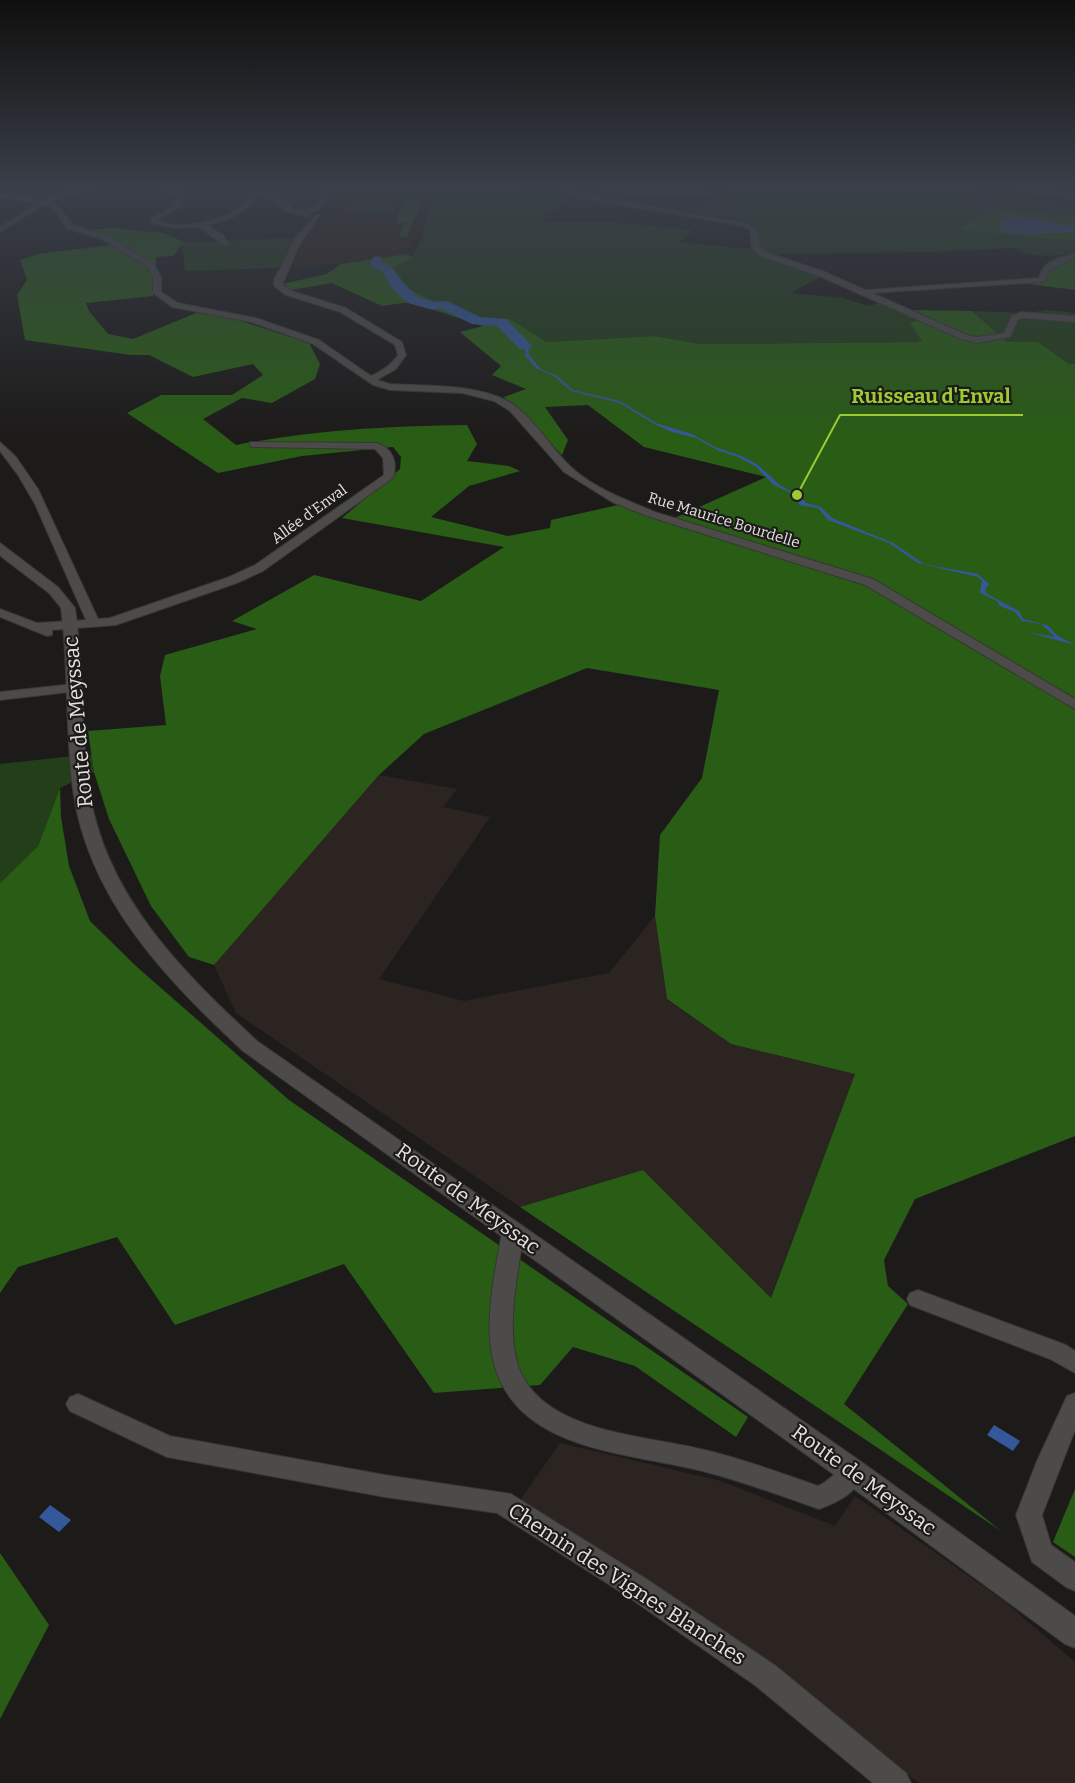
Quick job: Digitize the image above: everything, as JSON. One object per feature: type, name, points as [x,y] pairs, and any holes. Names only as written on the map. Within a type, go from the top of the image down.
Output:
[{"type":"main road","name":"Route de Meyssac","points":[[0,547],[8,557],[57,592],[68,608],[85,815],[99,858],[127,911],[166,965],[250,1046],[853,1472],[1075,1634]]},
{"type":"street","name":"Rue Maurice Bourdelle","points":[[154,270],[157,277],[157,293],[164,300],[175,305],[253,320],[316,342],[370,379],[390,387],[462,390],[497,399],[513,409],[568,470],[615,500],[651,514],[869,582],[896,596],[1075,705]]},
{"type":"street","points":[[283,270],[278,286],[289,293],[343,310],[399,344],[402,355],[399,360],[379,376],[370,379]]},
{"type":"street","points":[[811,270],[964,337],[977,340],[1007,335],[1015,318],[1021,315],[1075,319]]},
{"type":"street","points":[[862,291],[1042,280],[1045,270]]},
{"type":"street","name":"Allée d'Enval","points":[[70,627],[88,627],[93,623],[112,622],[233,580],[260,568],[389,476],[391,463],[384,449],[377,446],[254,444]]},
{"type":"street","points":[[0,445],[17,463],[44,507],[69,570],[90,608],[93,623]]},
{"type":"street","points":[[0,613],[54,634],[70,627]]},
{"type":"street","points":[[0,696],[73,688]]},
{"type":"street","points":[[513,1232],[502,1332],[509,1375],[533,1408],[583,1436],[705,1461],[819,1498],[838,1489],[853,1472]]},
{"type":"street","points":[[918,1299],[1058,1352],[1075,1363]]},
{"type":"street","points":[[1075,1403],[1049,1461],[1029,1515],[1041,1553],[1075,1578]]},
{"type":"street","name":"Chemin des Vignes Blanches","points":[[78,1404],[167,1446],[385,1486],[502,1502],[636,1587],[766,1676],[897,1783]]},
{"type":"shaded area","points":[[379,775],[457,789],[443,807],[490,817],[379,979],[464,1001],[609,973],[655,916],[667,1000],[731,1044],[855,1074],[770,1299],[643,1170],[520,1207],[236,1013],[214,965]]},
{"type":"shaded area","points":[[560,1443],[721,1481],[835,1526],[855,1496],[1004,1601],[1075,1662],[1075,1783],[919,1783],[682,1606],[520,1500]]},
{"type":"green space","points":[[24,270],[155,270],[153,296],[86,303],[89,311],[108,334],[133,339],[201,311],[235,319],[309,343],[320,364],[315,379],[272,403],[242,398],[203,419],[236,445],[351,430],[467,425],[477,444],[467,461],[509,466],[520,471],[469,486],[431,517],[508,536],[550,528],[551,520],[618,505],[668,521],[766,477],[644,447],[588,405],[545,407],[568,440],[562,455],[504,397],[526,389],[492,375],[501,366],[460,332],[483,326],[410,302],[382,306],[332,283],[291,290],[282,284],[327,274],[332,270],[395,270],[409,289],[429,299],[456,305],[482,319],[510,319],[547,342],[654,336],[700,344],[922,342],[910,322],[928,319],[913,310],[972,311],[1007,342],[1038,342],[1069,364],[1075,364],[1075,1136],[915,1199],[884,1260],[888,1286],[908,1304],[844,1404],[1001,1531],[520,1207],[643,1170],[771,1298],[855,1074],[731,1044],[667,999],[655,916],[660,835],[702,778],[719,690],[587,668],[424,734],[379,775],[214,965],[189,957],[151,906],[109,819],[94,772],[88,731],[166,725],[160,676],[165,655],[257,629],[232,621],[314,575],[421,601],[504,547],[342,518],[400,469],[401,457],[393,447],[302,456],[218,473],[127,413],[161,395],[232,395],[263,375],[253,364],[193,377],[149,355],[131,355],[25,340],[17,295],[27,280]]},
{"type":"green space","points":[[395,270],[805,270],[822,276],[791,293],[843,298],[869,306],[883,302],[919,321],[911,322],[922,342],[700,344],[654,336],[547,342],[510,319],[482,319],[456,305],[429,299],[409,289]]},
{"type":"green space","points":[[1041,270],[1075,270],[1075,290],[1015,282],[1039,279]]},
{"type":"green space","points":[[1047,310],[1075,313],[1075,364],[1069,365],[1038,342],[1007,342],[972,311],[1027,313]]},
{"type":"green space","points":[[92,754],[94,772],[60,788],[38,846],[0,883],[0,764]]},
{"type":"green space","points":[[60,788],[61,817],[69,866],[90,921],[137,967],[289,1100],[748,1417],[736,1437],[635,1366],[573,1347],[540,1385],[434,1393],[344,1264],[175,1325],[117,1237],[18,1267],[0,1293],[0,883],[38,846]]},
{"type":"green space","points":[[1075,1489],[1075,1557],[1053,1542]]},
{"type":"green space","points":[[0,1553],[49,1625],[0,1719]]},
{"type":"water","points":[[525,346],[528,346],[529,355],[541,369],[556,375],[573,390],[620,401],[656,423],[692,434],[715,447],[744,457],[758,465],[781,486],[800,496],[806,503],[821,507],[832,518],[893,543],[924,564],[978,574],[989,584],[985,590],[987,594],[1019,611],[1023,619],[1047,625],[1058,636],[1075,645],[1027,632],[1055,637],[1041,624],[1022,621],[1015,612],[1000,606],[997,601],[980,593],[982,581],[978,577],[918,563],[889,543],[828,520],[818,508],[799,505],[797,496],[774,485],[755,466],[738,457],[717,450],[696,438],[672,432],[654,424],[620,403],[571,391],[554,376],[536,368],[525,356]]},
{"type":"water","points":[[994,1425],[1020,1441],[1013,1451],[987,1435]]},
{"type":"water","points":[[50,1505],[71,1520],[59,1532],[39,1517]]},
{"type":"waterway","points":[[387,270],[397,285],[413,300],[433,306],[442,304],[477,321],[501,322],[525,346]]},
{"type":"place","name":"Ruisseau d'Enval","points":[[797,495]]}]
